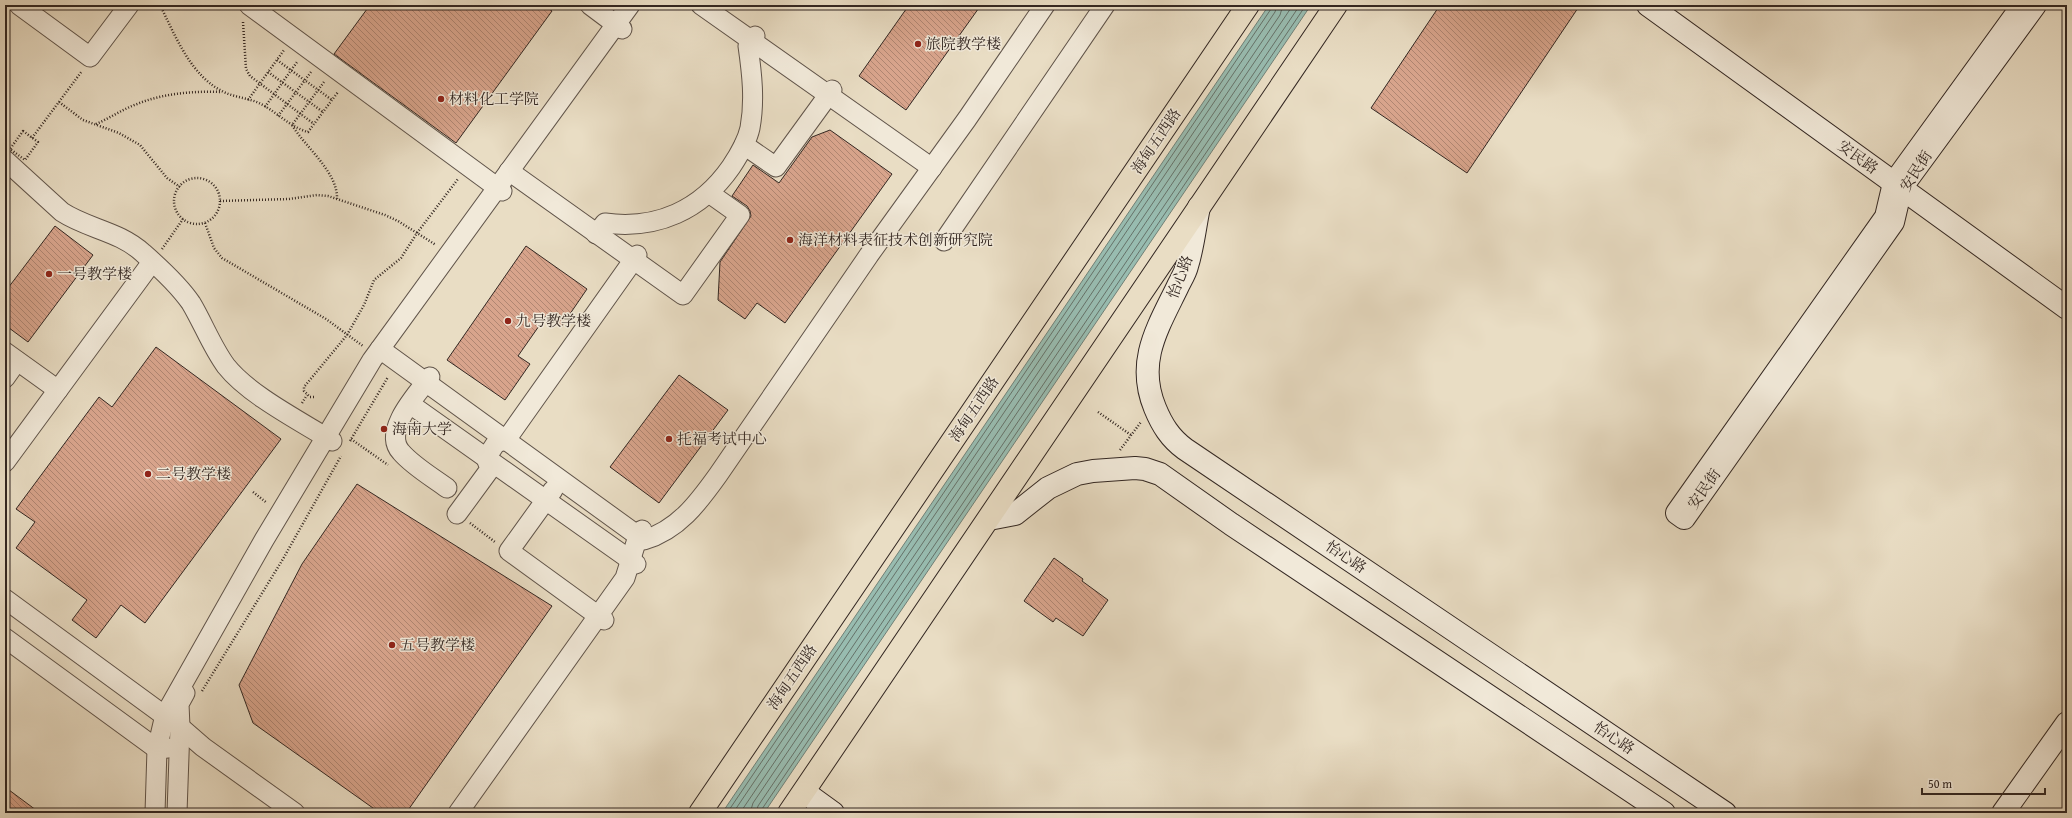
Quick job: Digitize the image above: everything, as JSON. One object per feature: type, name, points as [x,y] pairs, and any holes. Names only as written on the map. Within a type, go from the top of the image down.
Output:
[{"type":"main road","name":"海甸五西路","points":[[700,813],[1248,5]]},
{"type":"main road","points":[[799,805],[1199,206],[1336,5]]},
{"type":"street","points":[[19,5],[90,57],[129,5]]},
{"type":"street","points":[[590,5],[623,20]]},
{"type":"street","points":[[601,5],[623,20]]},
{"type":"street","points":[[177,813],[180,748],[179,704],[270,543],[337,444],[384,351],[623,20],[640,5]]},
{"type":"street","points":[[944,241],[1105,5]]},
{"type":"street","name":"安民路","points":[[1648,5],[2067,299]]},
{"type":"street","name":"安民路","points":[[1661,5],[2067,308]]},
{"type":"street","name":"安民街","points":[[2023,5],[1900,183],[1886,217],[1677,513],[1684,518],[1893,222],[1900,183],[2035,5]]},
{"type":"street","points":[[711,7],[931,164]]},
{"type":"street","points":[[466,813],[601,618],[625,578],[633,562],[643,535],[663,526],[681,512],[711,475],[860,256],[931,164],[1038,7]]},
{"type":"street","points":[[246,10],[500,189]]},
{"type":"street","points":[[598,231],[605,223],[634,225],[652,223],[690,207],[709,193],[728,171],[744,145],[749,130],[753,101],[748,46],[753,38]]},
{"type":"street","points":[[744,145],[776,167],[830,92]]},
{"type":"street","points":[[5,160],[62,212],[72,218],[121,238],[142,252],[182,291],[226,365],[238,378],[252,390],[337,444]]},
{"type":"street","points":[[513,171],[638,259],[686,290],[740,215],[709,193]]},
{"type":"street","name":"怡心路","points":[[1199,206],[1187,266],[1159,325],[1147,365],[1148,382],[1154,405],[1163,425],[1171,437],[1184,450],[1725,813]]},
{"type":"street","points":[[486,458],[496,443],[510,439],[638,259]]},
{"type":"street","points":[[5,462],[152,262]]},
{"type":"street","points":[[384,351],[428,379],[643,535]]},
{"type":"street","points":[[5,378],[11,356],[58,390]]},
{"type":"street","points":[[428,379],[397,424],[395,432],[397,447],[410,460],[447,488]]},
{"type":"street","points":[[410,404],[633,562]]},
{"type":"street","points":[[155,813],[157,749],[165,715],[264,540],[337,444]]},
{"type":"street","points":[[457,514],[490,468],[486,458]]},
{"type":"street","points":[[989,519],[1014,514],[1048,488],[1078,474],[1123,468],[1153,471],[1166,478],[1231,524],[1664,813]]},
{"type":"street","points":[[563,477],[509,551],[601,618]]},
{"type":"street","points":[[5,599],[165,715],[204,747],[295,813]]},
{"type":"street","points":[[458,813],[601,618]]},
{"type":"street","points":[[5,638],[157,749],[204,747]]},
{"type":"street","points":[[2003,813],[2067,723]]},
{"type":"street","points":[[2016,813],[2067,741]]},
{"type":"street","points":[[799,805],[833,813]]},
{"type":"path","points":[[160,5],[186,55],[204,77],[223,92]]},
{"type":"path","points":[[246,10],[246,69],[250,76],[314,124]]},
{"type":"path","points":[[248,100],[286,47]]},
{"type":"path","points":[[265,107],[299,59]]},
{"type":"path","points":[[277,60],[332,100]]},
{"type":"path","points":[[278,116],[313,70]]},
{"type":"path","points":[[268,72],[323,112]]},
{"type":"path","points":[[292,125],[326,79]]},
{"type":"path","points":[[95,125],[137,104],[156,98],[191,93],[223,92],[265,107],[292,125],[308,132],[340,89]]},
{"type":"path","points":[[59,102],[83,120],[119,133],[140,146],[167,178],[180,187]]},
{"type":"path","points":[[292,125],[300,139],[329,174],[334,184],[337,199]]},
{"type":"path","points":[[23,132],[32,138],[38,142],[25,160],[10,149],[23,132]]},
{"type":"path","points":[[314,397],[307,395],[304,391],[304,387],[347,334],[374,280],[401,258],[417,233],[468,166]]},
{"type":"path","points":[[202,179],[215,187],[220,201],[215,216],[205,223],[196,224],[184,220],[175,207],[174,199],[180,187],[187,181],[202,179]]},
{"type":"path","points":[[220,201],[289,199],[317,195],[337,199],[385,215],[438,247]]},
{"type":"path","points":[[152,262],[184,220]]},
{"type":"path","points":[[199,695],[283,559],[337,444],[384,351],[347,334],[326,319],[222,258],[214,248],[205,223]]},
{"type":"path","points":[[1098,412],[1131,435]]},
{"type":"path","points":[[1118,454],[1146,416]]},
{"type":"path","points":[[253,492],[268,504]]},
{"type":"water","points":[[1269,5],[1311,5],[764,813],[722,813]]},
{"type":"building","name":"材料化工学院","points":[[370,5],[544,5],[552,11],[456,143],[334,54]]},
{"type":"building","name":"旅院教学楼","points":[[909,5],[981,5],[906,110],[859,76]]},
{"type":"building","points":[[1440,5],[1580,5],[1467,173],[1371,108]]},
{"type":"building","name":"海洋材料表征技术创新研究院","points":[[830,130],[892,174],[785,323],[757,303],[745,319],[718,300],[720,262],[751,216],[747,206],[732,196],[753,165],[779,183],[812,137]]},
{"type":"building","name":"一号教学楼","points":[[55,226],[93,255],[28,342],[5,325],[5,292]]},
{"type":"building","name":"九号教学楼","points":[[526,246],[587,289],[561,327],[546,316],[518,356],[530,364],[505,400],[447,360]]},
{"type":"building","name":"二号教学楼","points":[[156,347],[281,439],[145,623],[121,605],[96,638],[72,620],[87,600],[16,548],[35,522],[16,509],[99,397],[112,407]]},
{"type":"building","name":"托福考试中心","points":[[679,375],[728,410],[659,503],[610,467]]},
{"type":"building","name":"五号教学楼","points":[[357,484],[552,606],[406,813],[380,813],[253,723],[239,685],[302,564]]},
{"type":"building","points":[[1054,558],[1083,579],[1082,581],[1108,600],[1083,636],[1056,618],[1053,622],[1024,601]]},
{"type":"building","points":[[5,787],[40,813],[5,813]]},
{"type":"place","name":"旅院教学楼","points":[[918,44]]},
{"type":"place","name":"材料化工学院","points":[[441,99]]},
{"type":"place","name":"海洋材料表征技术创新研究院","points":[[790,240]]},
{"type":"place","name":"一号教学楼","points":[[49,274]]},
{"type":"place","name":"九号教学楼","points":[[508,321]]},
{"type":"place","name":"海南大学","points":[[384,429]]},
{"type":"place","name":"托福考试中心","points":[[669,439]]},
{"type":"place","name":"二号教学楼","points":[[148,474]]},
{"type":"place","name":"五号教学楼","points":[[392,645]]}]
